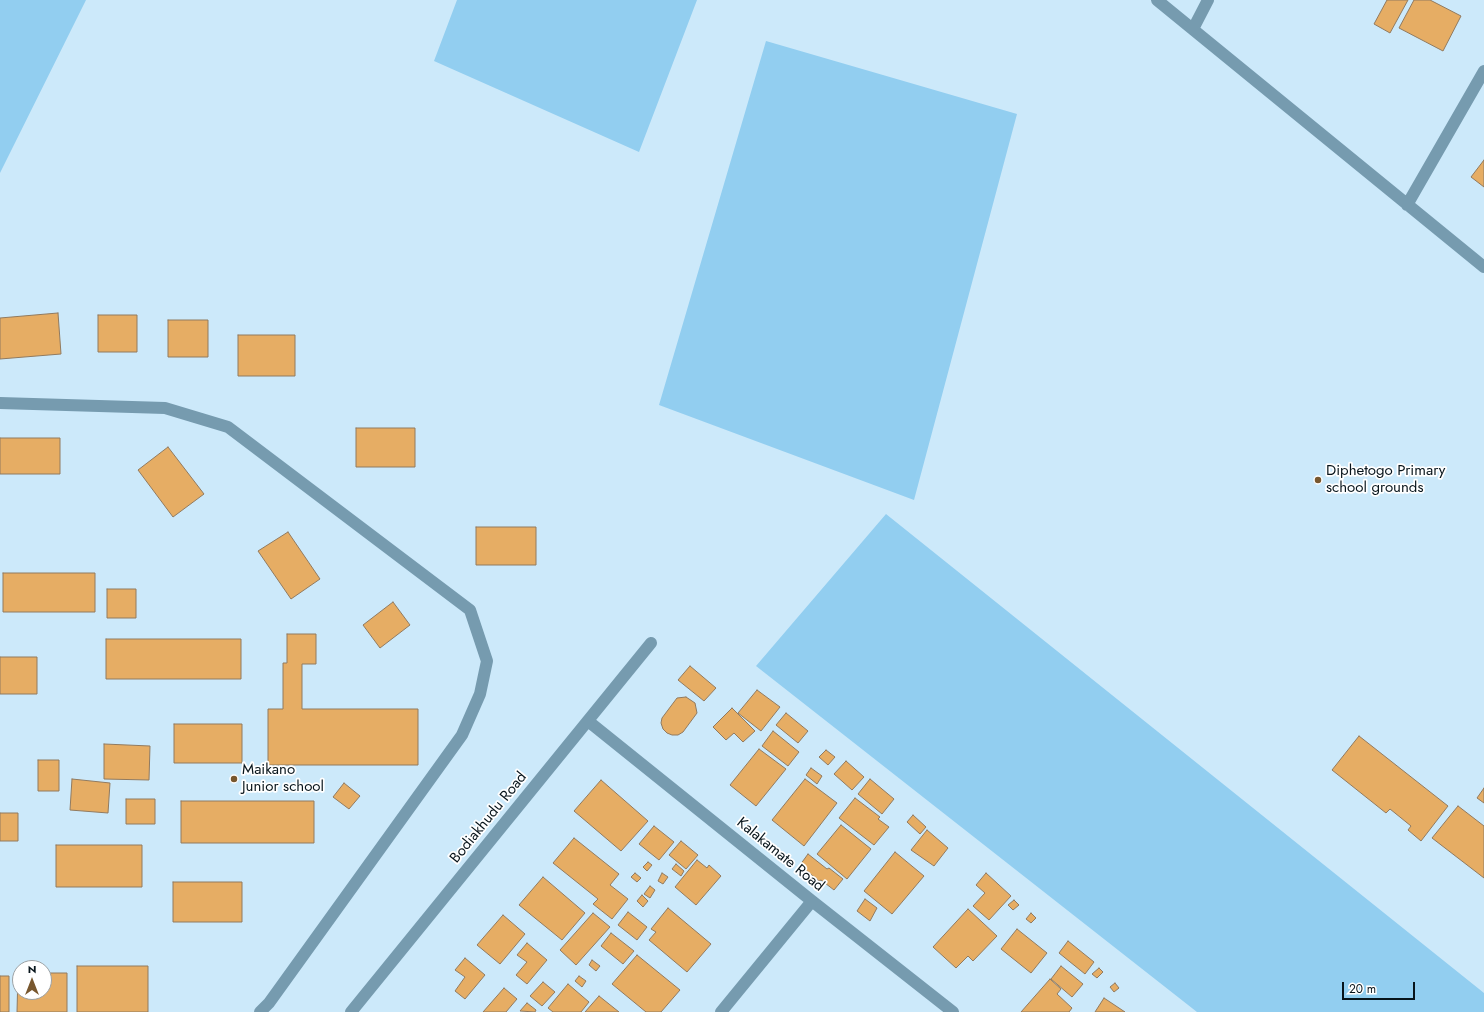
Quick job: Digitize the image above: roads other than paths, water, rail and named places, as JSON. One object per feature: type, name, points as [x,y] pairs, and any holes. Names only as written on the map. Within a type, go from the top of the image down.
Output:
[{"type":"street","points":[[1157,0],[1484,267]]},
{"type":"street","points":[[1193,29],[1208,0]]},
{"type":"street","points":[[1407,205],[1484,71]]},
{"type":"street","points":[[0,403],[165,408],[228,427],[470,610],[487,661],[480,694],[462,735],[278,990],[260,1012]]},
{"type":"street","name":"Bodiakhudu Road","points":[[350,1012],[651,643]]},
{"type":"street","name":"Kalakamate Road","points":[[588,721],[953,1012]]},
{"type":"street","points":[[721,1012],[812,901]]},
{"type":"place","name":"Diphetogo Primary school grounds","points":[[1318,480]]},
{"type":"place","name":"Maikano Junior school","points":[[234,779]]}]
